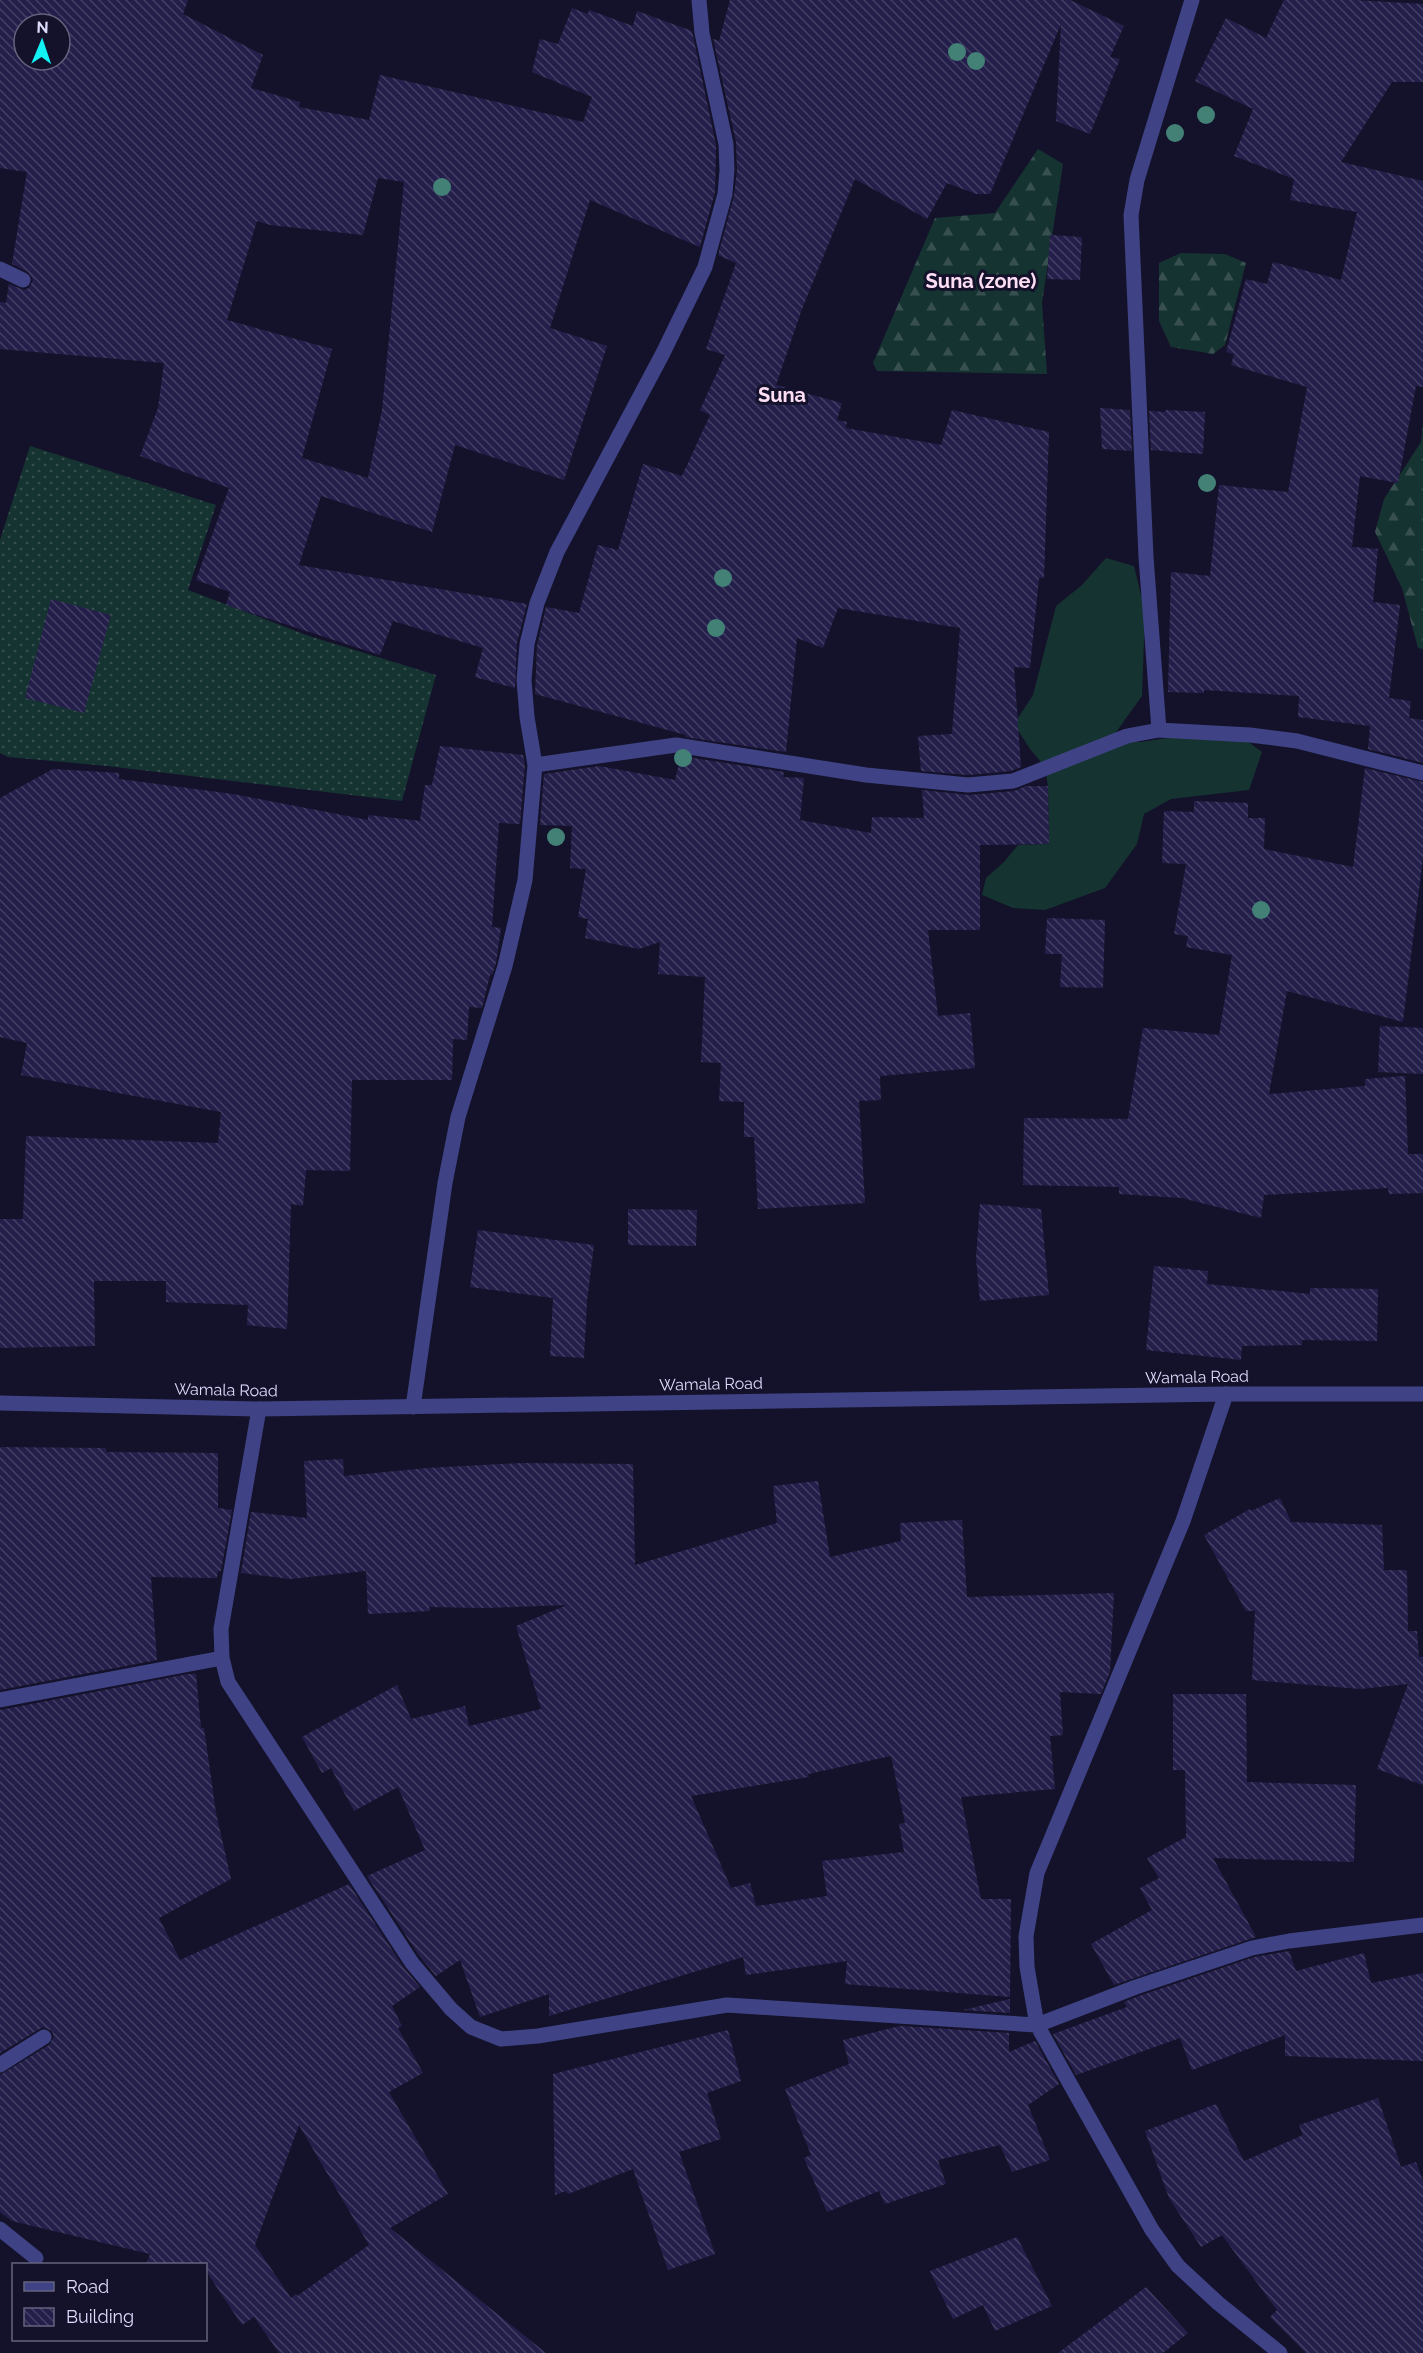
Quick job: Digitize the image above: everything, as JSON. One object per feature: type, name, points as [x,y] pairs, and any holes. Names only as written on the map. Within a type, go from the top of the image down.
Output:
[{"type":"street","points":[[413,1407],[445,1183],[458,1117],[505,966],[525,880],[536,765],[527,717],[524,680],[527,644],[537,603],[557,552],[662,355],[705,267],[725,194],[728,170],[726,144],[702,33],[699,0]]},
{"type":"street","points":[[1159,729],[1146,557],[1131,215],[1137,180],[1192,0]]},
{"type":"street","points":[[0,269],[23,280]]},
{"type":"street","points":[[536,765],[676,745],[866,775],[969,784],[996,784],[1013,781],[1127,736],[1159,729],[1250,735],[1297,741],[1423,773]]},
{"type":"street","points":[[1226,1394],[1183,1521],[1037,1873],[1026,1936],[1027,1967],[1037,2025],[1152,2230],[1178,2266],[1218,2303],[1280,2353]]},
{"type":"street","name":"Wamala Road","points":[[0,1403],[259,1409],[1226,1394],[1423,1394]]},
{"type":"street","points":[[259,1409],[221,1629],[222,1658],[228,1682],[412,1962],[451,2008],[471,2027],[501,2039],[538,2036],[676,2011],[727,2005],[1037,2025],[1136,1987],[1252,1948],[1289,1941],[1423,1925]]},
{"type":"street","points":[[0,1700],[222,1658]]},
{"type":"street","points":[[0,2065],[44,2037]]},
{"type":"street","points":[[0,2229],[36,2258]]},
{"type":"green space","points":[[1038,149],[1063,164],[1042,303],[1047,374],[877,371],[873,363],[935,218],[995,213]]},
{"type":"green space","points":[[1181,253],[1225,254],[1246,263],[1225,345],[1213,354],[1171,347],[1159,321],[1159,263]]},
{"type":"green space","points":[[1423,423],[1423,649],[1418,648],[1402,588],[1375,532],[1384,499],[1421,442]]},
{"type":"green space","points":[[30,446],[216,505],[188,590],[309,636],[436,675],[402,801],[107,766],[8,757],[0,753],[0,540]]},
{"type":"green space","points":[[1106,558],[1134,566],[1145,612],[1142,696],[1109,742],[1140,742],[1231,729],[1262,752],[1249,790],[1171,799],[1144,814],[1137,844],[1105,888],[1045,910],[1013,908],[982,895],[986,878],[1018,845],[1049,844],[1048,786],[1045,767],[1014,724],[1033,695],[1056,606],[1082,585]]},
{"type":"building","points":[[0,0],[188,0],[183,14],[263,55],[251,88],[300,102],[299,107],[369,120],[380,75],[583,122],[592,97],[532,72],[540,39],[558,44],[572,8],[588,14],[589,10],[633,26],[637,11],[692,31],[716,145],[715,192],[700,247],[590,200],[550,328],[607,346],[564,480],[455,445],[432,532],[321,496],[299,565],[527,604],[517,643],[515,688],[475,677],[483,648],[393,621],[380,655],[226,605],[230,592],[196,580],[229,488],[140,456],[158,408],[164,363],[0,349],[0,302],[6,303],[9,284],[24,290],[29,288],[33,280],[28,272],[12,264],[27,172],[0,168]],"holes":[[[378,178],[404,182],[382,410],[368,478],[302,458],[332,349],[227,320],[257,221],[270,225],[363,235]]]},
{"type":"building","points":[[730,0],[1070,0],[1124,26],[1110,57],[1120,59],[1090,134],[1056,121],[1061,24],[990,194],[976,194],[947,183],[927,219],[855,179],[802,309],[776,385],[842,403],[837,420],[847,422],[846,428],[941,445],[952,410],[1049,432],[1044,578],[1039,578],[1030,668],[1014,667],[1021,767],[1011,771],[968,775],[921,771],[918,736],[952,734],[960,628],[838,608],[823,648],[797,638],[786,752],[685,737],[686,735],[535,694],[537,646],[546,607],[579,613],[598,545],[618,550],[643,464],[682,476],[710,415],[700,410],[725,355],[706,349],[736,263],[718,255],[734,196],[737,170],[736,142],[713,39],[719,41]]},
{"type":"building","points":[[1284,0],[1354,0],[1423,4],[1423,82],[1392,82],[1341,162],[1423,181],[1423,387],[1416,386],[1398,483],[1360,476],[1352,547],[1378,549],[1373,602],[1400,605],[1389,698],[1411,701],[1409,718],[1423,720],[1423,763],[1368,749],[1370,726],[1298,717],[1299,696],[1204,690],[1204,693],[1168,692],[1171,572],[1210,576],[1219,485],[1288,492],[1307,387],[1231,365],[1234,354],[1226,352],[1246,279],[1267,284],[1273,262],[1341,280],[1357,212],[1290,200],[1294,179],[1234,156],[1253,109],[1195,81],[1226,18],[1266,38]]},
{"type":"building","points":[[1050,235],[1082,237],[1080,280],[1047,279]]},
{"type":"building","points":[[1100,408],[1130,410],[1132,451],[1102,449]]},
{"type":"building","points":[[1166,410],[1205,412],[1203,454],[1151,450],[1149,411],[1165,412]]},
{"type":"building","points":[[51,599],[111,615],[84,713],[25,698]]},
{"type":"building","points":[[440,746],[523,755],[525,765],[520,824],[499,823],[492,927],[501,928],[496,963],[490,975],[482,1008],[469,1007],[467,1040],[453,1039],[452,1080],[352,1080],[350,1171],[306,1170],[303,1206],[291,1204],[287,1329],[247,1325],[248,1305],[166,1302],[166,1281],[94,1281],[95,1346],[0,1348],[0,1219],[23,1219],[26,1136],[218,1143],[221,1112],[21,1075],[27,1043],[0,1037],[0,798],[53,769],[119,773],[119,779],[233,794],[368,820],[368,815],[420,821],[425,785],[432,785]]},
{"type":"building","points":[[681,756],[784,772],[783,777],[804,778],[800,820],[871,833],[872,817],[924,818],[922,790],[969,795],[1014,791],[1026,786],[1048,786],[1049,844],[980,845],[980,930],[928,930],[938,1016],[970,1013],[975,1068],[880,1076],[881,1100],[859,1101],[865,1203],[758,1209],[754,1137],[744,1137],[744,1102],[719,1101],[721,1063],[701,1062],[705,977],[658,974],[660,942],[639,949],[585,938],[588,919],[578,917],[586,869],[570,868],[572,826],[540,825],[544,774],[599,766],[675,780]]},
{"type":"building","points":[[1365,768],[1423,782],[1423,857],[1403,1022],[1287,991],[1269,1094],[1365,1086],[1365,1079],[1405,1076],[1408,1154],[1423,1154],[1423,1193],[1389,1194],[1388,1188],[1264,1195],[1261,1218],[1182,1198],[1119,1194],[1119,1187],[1023,1185],[1024,1118],[1128,1119],[1143,1028],[1219,1035],[1232,955],[1186,947],[1188,936],[1174,934],[1186,864],[1162,863],[1164,811],[1194,812],[1194,801],[1248,803],[1248,818],[1265,818],[1264,849],[1353,867]]},
{"type":"building","points":[[1047,918],[1105,920],[1103,988],[1060,987],[1062,954],[1045,954]]},
{"type":"building","points":[[1380,1026],[1423,1028],[1423,1074],[1378,1072]]},
{"type":"building","points":[[980,1204],[1041,1209],[1049,1295],[980,1301],[976,1258]]},
{"type":"building","points":[[628,1209],[697,1210],[696,1246],[628,1245]]},
{"type":"building","points":[[478,1230],[594,1245],[587,1301],[584,1358],[550,1356],[553,1298],[470,1287]]},
{"type":"building","points":[[1154,1266],[1208,1271],[1207,1284],[1310,1294],[1310,1288],[1378,1289],[1377,1341],[1302,1340],[1302,1345],[1242,1346],[1241,1360],[1146,1350]]},
{"type":"building","points":[[0,1447],[106,1448],[106,1452],[218,1453],[218,1508],[232,1510],[221,1571],[218,1571],[217,1578],[151,1577],[157,1660],[0,1690]]},
{"type":"building","points":[[343,1459],[344,1476],[427,1468],[521,1463],[633,1464],[635,1565],[777,1523],[773,1486],[818,1481],[830,1557],[901,1541],[900,1523],[962,1520],[967,1597],[1114,1593],[1110,1672],[1101,1694],[1060,1692],[1063,1735],[1050,1736],[1055,1789],[961,1797],[981,1899],[1011,1899],[1010,1997],[845,1984],[847,1961],[746,1975],[743,1957],[549,2016],[549,1994],[480,2017],[460,1960],[436,1976],[420,1957],[367,1876],[425,1850],[398,1787],[354,1811],[331,1768],[322,1773],[302,1737],[397,1685],[411,1719],[465,1706],[469,1726],[541,1709],[516,1626],[567,1605],[486,1608],[429,1607],[430,1611],[368,1614],[366,1571],[290,1579],[241,1573],[251,1512],[307,1518],[304,1461]],"holes":[[[891,1756],[905,1823],[899,1824],[904,1852],[822,1861],[827,1896],[756,1906],[750,1883],[731,1888],[691,1796],[809,1777],[808,1774]]]},
{"type":"building","points":[[1280,1498],[1291,1522],[1382,1525],[1384,1570],[1407,1570],[1408,1631],[1417,1631],[1419,1657],[1423,1657],[1423,1785],[1377,1769],[1408,1684],[1360,1689],[1252,1680],[1255,1611],[1246,1611],[1204,1535],[1250,1509],[1251,1511]]},
{"type":"building","points":[[196,1674],[201,1728],[204,1728],[216,1813],[231,1879],[159,1918],[180,1960],[349,1884],[404,1968],[420,1987],[392,2006],[402,2026],[398,2028],[423,2073],[389,2092],[448,2194],[390,2228],[546,2353],[279,2353],[254,2317],[242,2325],[207,2272],[207,2263],[147,2263],[150,2254],[12,2221],[0,2212],[0,2075],[49,2045],[54,2037],[52,2031],[43,2027],[0,2053],[0,1710]],"holes":[[[299,2125],[369,2245],[297,2296],[296,2294],[291,2298],[255,2245]]]},
{"type":"building","points":[[1173,1694],[1246,1694],[1247,1782],[1356,1785],[1354,1862],[1213,1858],[1256,1937],[1114,1985],[1091,1944],[1152,1910],[1140,1888],[1159,1878],[1147,1858],[1186,1837],[1185,1770],[1173,1770]]},
{"type":"building","points":[[1289,1951],[1296,1971],[1364,1953],[1371,1983],[1423,1973],[1423,2061],[1285,2056],[1285,2035],[1192,2070],[1180,2038],[1076,2075],[1053,2034],[1127,2007],[1124,2002],[1139,1996],[1254,1957]]},
{"type":"building","points":[[1010,1999],[1010,2013],[963,2010]]},
{"type":"building","points":[[900,2026],[1009,2033],[1009,2052],[1035,2041],[1059,2084],[1028,2105],[1050,2160],[1012,2172],[1000,2145],[938,2160],[946,2184],[885,2204],[879,2191],[827,2212],[804,2158],[811,2155],[785,2089],[849,2064],[843,2040]]},
{"type":"building","points":[[728,2030],[741,2081],[707,2093],[721,2139],[679,2152],[715,2254],[668,2270],[633,2169],[568,2194],[566,2191],[555,2195],[553,2074]]},
{"type":"building","points":[[1378,2098],[1401,2167],[1416,2162],[1423,2181],[1423,2353],[1306,2353],[1270,2317],[1277,2310],[1222,2235],[1201,2247],[1169,2198],[1145,2131],[1216,2104],[1244,2161],[1303,2135],[1299,2125]]},
{"type":"building","points":[[1017,2237],[1052,2306],[995,2331],[983,2305],[953,2319],[930,2271]]},
{"type":"building","points":[[1146,2287],[1188,2333],[1163,2353],[1058,2353]]},
{"type":"district","name":"Suna (zone)","points":[[981,281]]},
{"type":"district","name":"Suna","points":[[782,395]]}]
